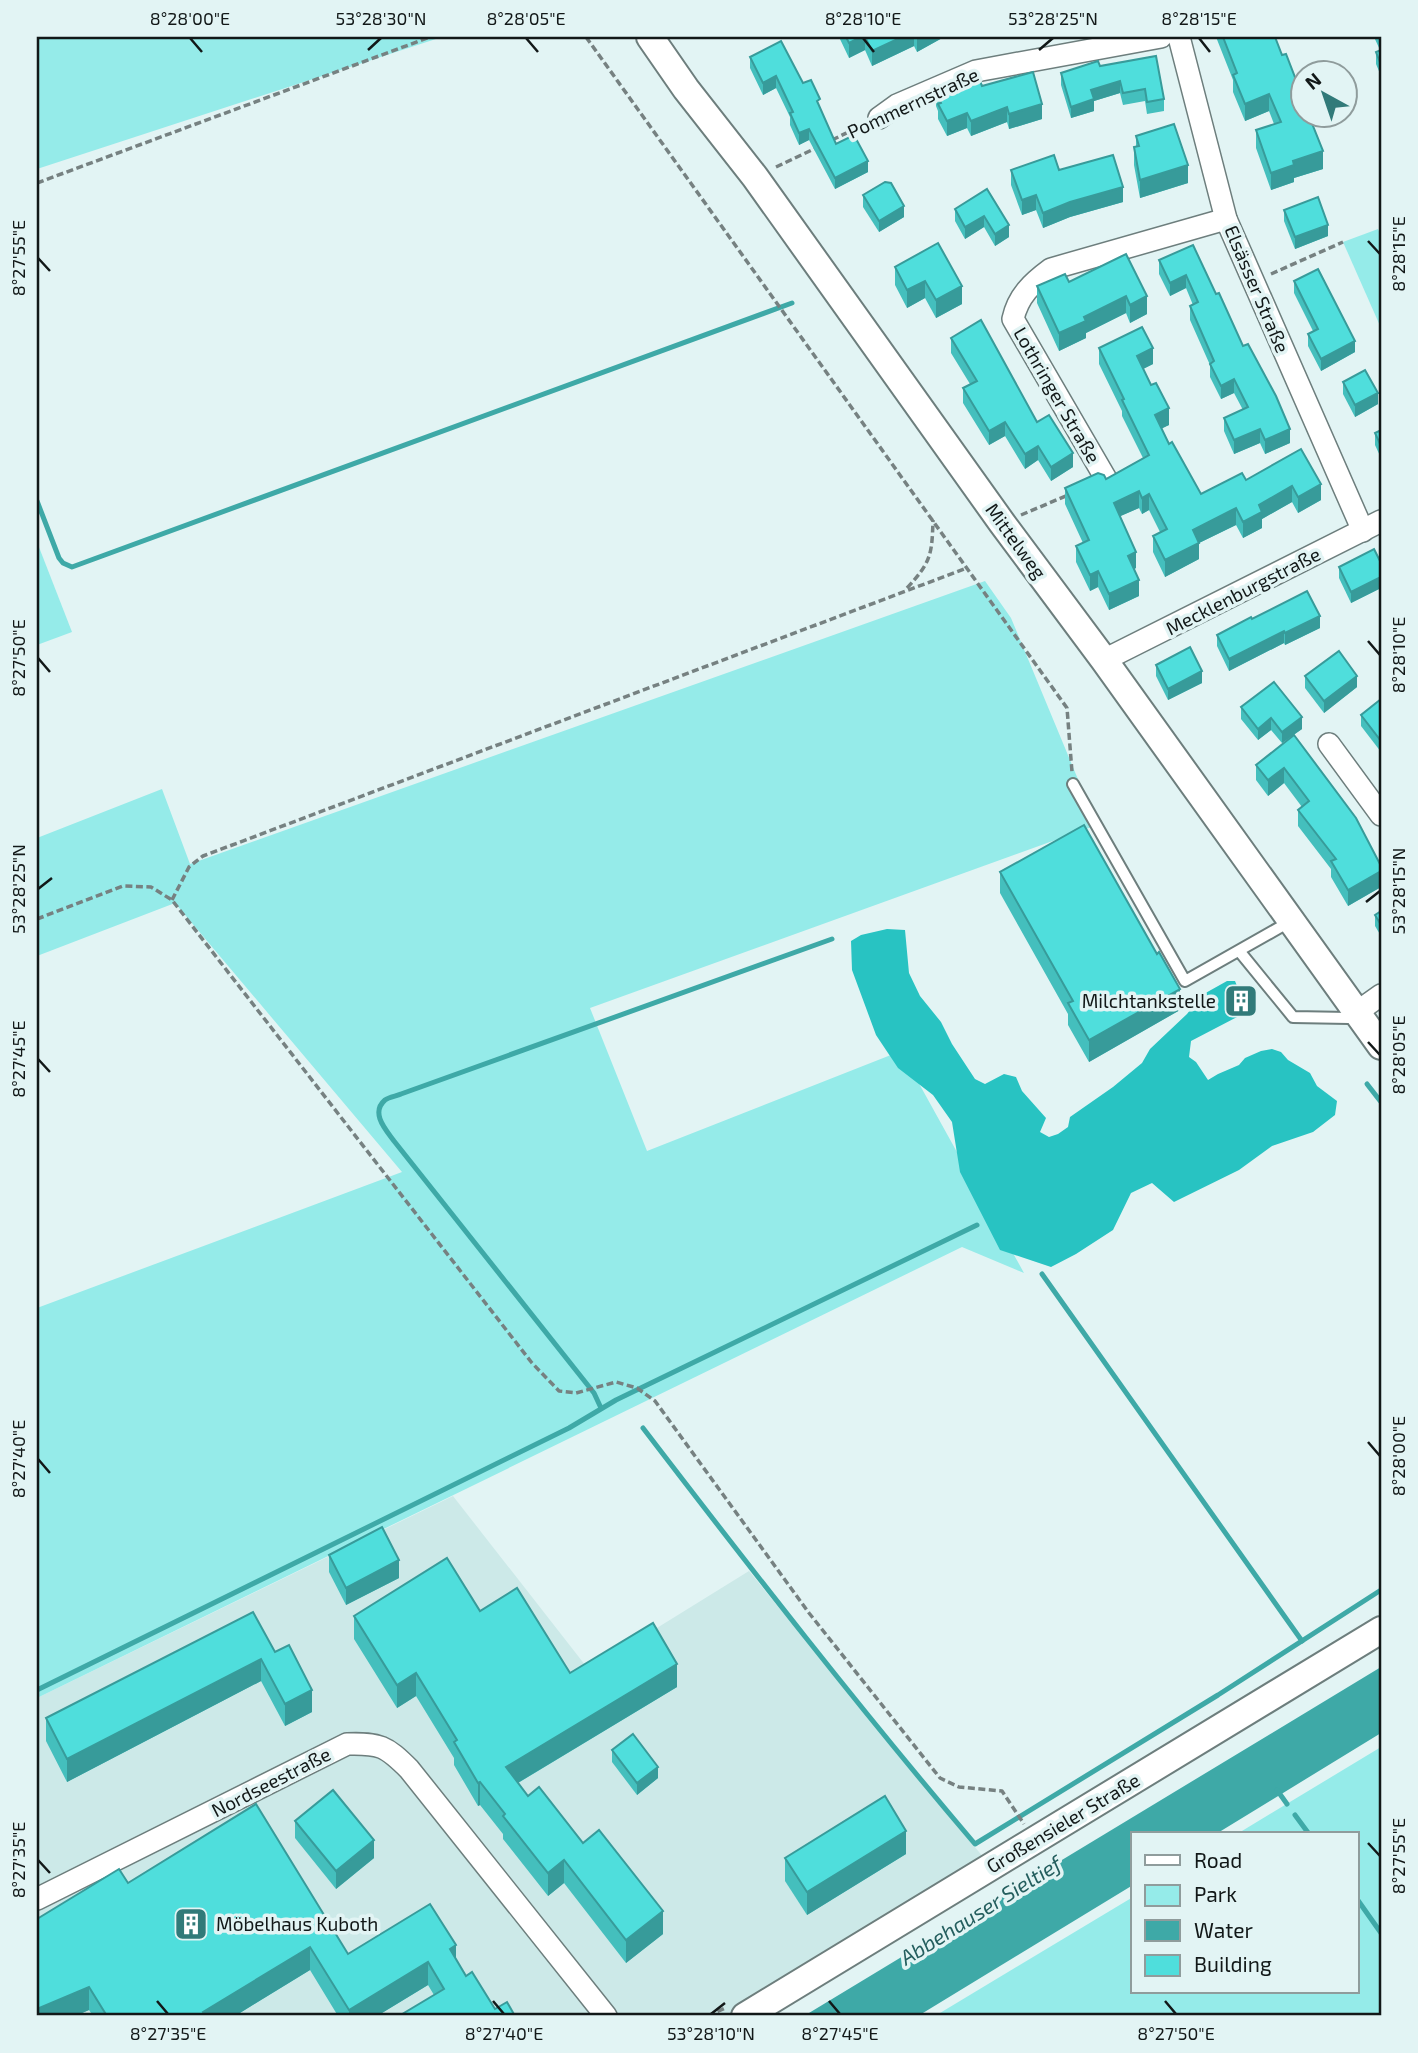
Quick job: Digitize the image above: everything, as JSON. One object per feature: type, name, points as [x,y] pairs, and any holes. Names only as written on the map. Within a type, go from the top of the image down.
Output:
[{"type":"street","name":"Mittelweg","points":[[650,37],[686,89],[755,177],[1381,1046]]},
{"type":"street","name":"Pommernstraße","points":[[879,118],[897,105],[976,71],[1161,37]]},
{"type":"street","name":"Elsässer Straße","points":[[1179,37],[1226,219],[1253,281],[1372,526]]},
{"type":"street","name":"Lothringer Straße","points":[[1106,479],[1013,319],[1016,306],[1031,284],[1051,269],[1226,219]]},
{"type":"street","name":"Mecklenburgstraße","points":[[1104,660],[1372,526]]},
{"type":"street","points":[[1329,744],[1381,815]]},
{"type":"street","points":[[1357,1012],[1381,995]]},
{"type":"street","name":"Großensieler Straße","points":[[745,2016],[1381,1630]]},
{"type":"street","name":"Nordseestraße","points":[[37,1899],[347,1744],[372,1744],[392,1752],[409,1769],[606,2016]]},
{"type":"lane","points":[[1073,784],[1185,981],[1291,921]]},
{"type":"lane","points":[[1240,952],[1293,1017],[1349,1018],[1357,1012]]},
{"type":"path","points":[[37,183],[430,37]]},
{"type":"path","points":[[586,37],[1067,708],[1073,784]]},
{"type":"path","name":"Pommernstraße","points":[[829,141],[879,118]]},
{"type":"path","points":[[755,177],[817,147]]},
{"type":"path","points":[[1253,281],[1343,242]]},
{"type":"path","points":[[1002,523],[1071,494]]},
{"type":"path","points":[[906,590],[924,570],[932,547],[933,520]]},
{"type":"path","points":[[172,900],[190,867],[203,856],[967,568]]},
{"type":"path","points":[[37,919],[123,887],[150,887],[172,900],[541,1373],[559,1391],[576,1394],[616,1382],[637,1388],[655,1401],[809,1613],[940,1778],[959,1787],[1002,1791],[1014,1808]]},
{"type":"shaded area","points":[[887,929],[905,930],[909,973],[920,996],[941,1022],[975,1079],[985,1084],[1004,1074],[1016,1077],[1022,1091],[1046,1118],[1040,1132],[1049,1137],[1068,1127],[1070,1117],[1142,1063],[1150,1049],[1187,1014],[1202,995],[1227,981],[1235,981],[1246,1008],[1239,1016],[1191,1041],[1189,1057],[1196,1062],[1208,1080],[1261,1051],[1272,1049],[1281,1052],[1288,1060],[1310,1073],[1317,1086],[1337,1101],[1335,1115],[1313,1132],[1272,1146],[1239,1170],[1174,1202],[1152,1183],[1131,1193],[1113,1230],[1051,1267],[1000,1250],[960,1172],[952,1122],[933,1095],[898,1068],[876,1035],[852,970],[851,941],[861,935]]},
{"type":"shaded area","points":[[453,1496],[589,1670],[749,1571],[988,1863],[729,2016],[37,2016],[37,1698]]},
{"type":"green space","points":[[37,37],[442,37],[37,169]]},
{"type":"green space","points":[[1378,229],[1381,236],[1381,328],[1343,242]]},
{"type":"green space","points":[[37,542],[72,632],[37,645]]},
{"type":"green space","points":[[985,581],[1011,618],[1097,825],[590,1008],[647,1151],[901,1051],[1024,1273],[962,1247],[37,1698],[37,1308],[402,1172],[175,903],[37,956],[37,838],[162,789],[190,864]]},
{"type":"green space","points":[[1381,1747],[1381,2016],[935,2016],[1131,1898],[1131,1994],[1358,1994],[1358,1832],[1240,1832]]},
{"type":"water","name":"Abbehauser Sieltief","points":[[1381,1667],[1381,1733],[1219,1832],[1131,1832],[1131,1886],[918,2016],[804,2016]]},
{"type":"building","points":[[846,37],[861,37],[849,43]]},
{"type":"building","points":[[865,37],[902,37],[872,51]]},
{"type":"building","points":[[1223,37],[1275,37],[1282,55],[1286,54],[1288,60],[1288,130],[1315,130],[1323,151],[1293,161],[1294,165],[1271,173],[1256,130],[1281,122],[1269,94],[1245,104],[1233,75],[1237,73]]},
{"type":"building","points":[[781,41],[803,83],[811,80],[836,144],[854,135],[868,161],[835,178],[809,129],[799,133],[790,113],[793,112],[776,76],[763,83],[750,57]]},
{"type":"building","points":[[1381,50],[1381,65],[1376,52]]},
{"type":"building","points":[[1156,56],[1164,99],[1147,102],[1145,89],[1123,93],[1120,81],[1091,90],[1094,99],[1071,107],[1061,73],[1098,61],[1100,66]]},
{"type":"building","points":[[1033,72],[1042,104],[1009,114],[1007,107],[971,121],[967,113],[947,121],[938,104],[941,103],[936,91],[977,74],[982,86]]},
{"type":"building","points":[[1174,124],[1188,165],[1140,180],[1134,147],[1139,146],[1136,136]]},
{"type":"building","points":[[1054,155],[1059,170],[1113,155],[1123,187],[1070,202],[1043,213],[1036,195],[1022,200],[1011,170]]},
{"type":"building","points":[[885,182],[891,183],[904,206],[879,221],[863,195]]},
{"type":"building","points":[[987,189],[1009,225],[995,234],[984,216],[965,227],[955,209]]},
{"type":"building","points":[[1318,197],[1328,225],[1295,237],[1284,210]]},
{"type":"building","points":[[938,243],[962,286],[936,300],[925,281],[907,290],[895,267]]},
{"type":"building","points":[[1193,245],[1243,346],[1248,344],[1276,396],[1290,429],[1265,440],[1260,429],[1234,440],[1224,418],[1248,407],[1234,379],[1221,386],[1210,364],[1214,361],[1190,306],[1198,302],[1186,275],[1170,283],[1159,260]]},
{"type":"building","points":[[1126,254],[1147,296],[1130,305],[1126,296],[1084,317],[1086,321],[1059,333],[1037,286],[1065,274],[1069,282]]},
{"type":"building","points":[[1318,269],[1355,341],[1321,359],[1308,334],[1318,329],[1294,281]]},
{"type":"building","points":[[981,320],[1037,422],[1049,415],[1073,453],[1051,467],[1038,446],[1025,454],[1005,422],[989,431],[963,388],[977,381],[951,338]]},
{"type":"building","points":[[1142,327],[1153,348],[1137,356],[1151,385],[1156,383],[1169,408],[1155,415],[1169,444],[1172,442],[1201,494],[1242,473],[1246,480],[1301,449],[1321,484],[1298,497],[1292,486],[1259,505],[1262,512],[1243,522],[1236,508],[1193,530],[1199,543],[1165,560],[1153,536],[1167,529],[1149,494],[1142,498],[1139,491],[1114,503],[1136,552],[1128,556],[1139,580],[1109,594],[1098,571],[1090,575],[1076,546],[1089,540],[1065,488],[1098,473],[1106,479],[1149,455],[1099,348]]},
{"type":"building","points":[[1365,370],[1378,393],[1355,405],[1343,382]]},
{"type":"building","points":[[1381,430],[1381,446],[1375,433]]},
{"type":"building","points":[[1374,549],[1381,563],[1381,577],[1351,592],[1339,567]]},
{"type":"building","points":[[1307,591],[1320,616],[1229,659],[1217,635]]},
{"type":"building","points":[[1190,647],[1202,671],[1168,689],[1156,665]]},
{"type":"building","points":[[1339,651],[1357,676],[1324,701],[1305,676]]},
{"type":"building","points":[[1274,682],[1302,717],[1282,732],[1271,718],[1258,729],[1241,707]]},
{"type":"building","points":[[1381,699],[1381,741],[1361,715]]},
{"type":"building","points":[[1294,735],[1356,818],[1381,866],[1381,871],[1348,890],[1331,861],[1336,859],[1298,810],[1309,801],[1284,768],[1268,780],[1256,765]]},
{"type":"building","points":[[1084,825],[1157,954],[1159,952],[1180,989],[1089,1040],[1068,1003],[1073,1001],[1000,872]]},
{"type":"building","points":[[1381,911],[1381,925],[1375,915]]},
{"type":"building","points":[[382,1527],[399,1560],[346,1588],[329,1555]]},
{"type":"building","points":[[447,1558],[480,1611],[517,1588],[570,1673],[653,1623],[677,1664],[506,1767],[528,1796],[539,1787],[583,1843],[599,1830],[663,1911],[626,1940],[564,1860],[548,1873],[503,1816],[505,1814],[480,1782],[478,1783],[454,1742],[457,1740],[416,1673],[397,1685],[354,1616]]},
{"type":"building","points":[[253,1612],[275,1652],[289,1645],[312,1690],[285,1704],[261,1659],[67,1759],[46,1718]]},
{"type":"building","points":[[633,1734],[658,1767],[637,1783],[612,1750]]},
{"type":"building","points":[[333,1790],[374,1840],[336,1871],[295,1821]]},
{"type":"building","points":[[885,1796],[906,1831],[807,1892],[785,1858]]},
{"type":"building","name":"Möbelhaus Kuboth","points":[[256,1804],[348,1954],[430,1904],[456,1945],[450,1949],[466,1976],[472,1972],[495,2009],[507,2002],[515,2016],[399,2016],[444,1989],[428,1962],[349,2010],[310,1947],[203,2012],[206,2016],[107,2016],[89,1987],[37,2009],[37,1919],[119,1869],[128,1883]]},
{"type":"waterway","points":[[37,501],[59,558],[72,567],[792,303]]},
{"type":"waterway","points":[[601,1408],[594,1393],[387,1132],[379,1116],[381,1105],[389,1098],[832,939]]},
{"type":"waterway","points":[[1367,1084],[1381,1102]]},
{"type":"waterway","points":[[37,1690],[569,1428],[616,1400],[977,1225]]},
{"type":"waterway","points":[[1042,1274],[1302,1641]]},
{"type":"waterway","points":[[643,1428],[806,1638],[975,1844],[1218,1695],[1381,1590]]},
{"type":"waterway","points":[[1277,1790],[1287,1804]]},
{"type":"waterway","points":[[1295,1815],[1308,1832]]},
{"type":"waterway","points":[[1358,1900],[1381,1933]]},
{"type":"place","name":"Milchtankstelle","points":[[1241,1001]]},
{"type":"place","name":"Möbelhaus Kuboth","points":[[191,1924]]}]
